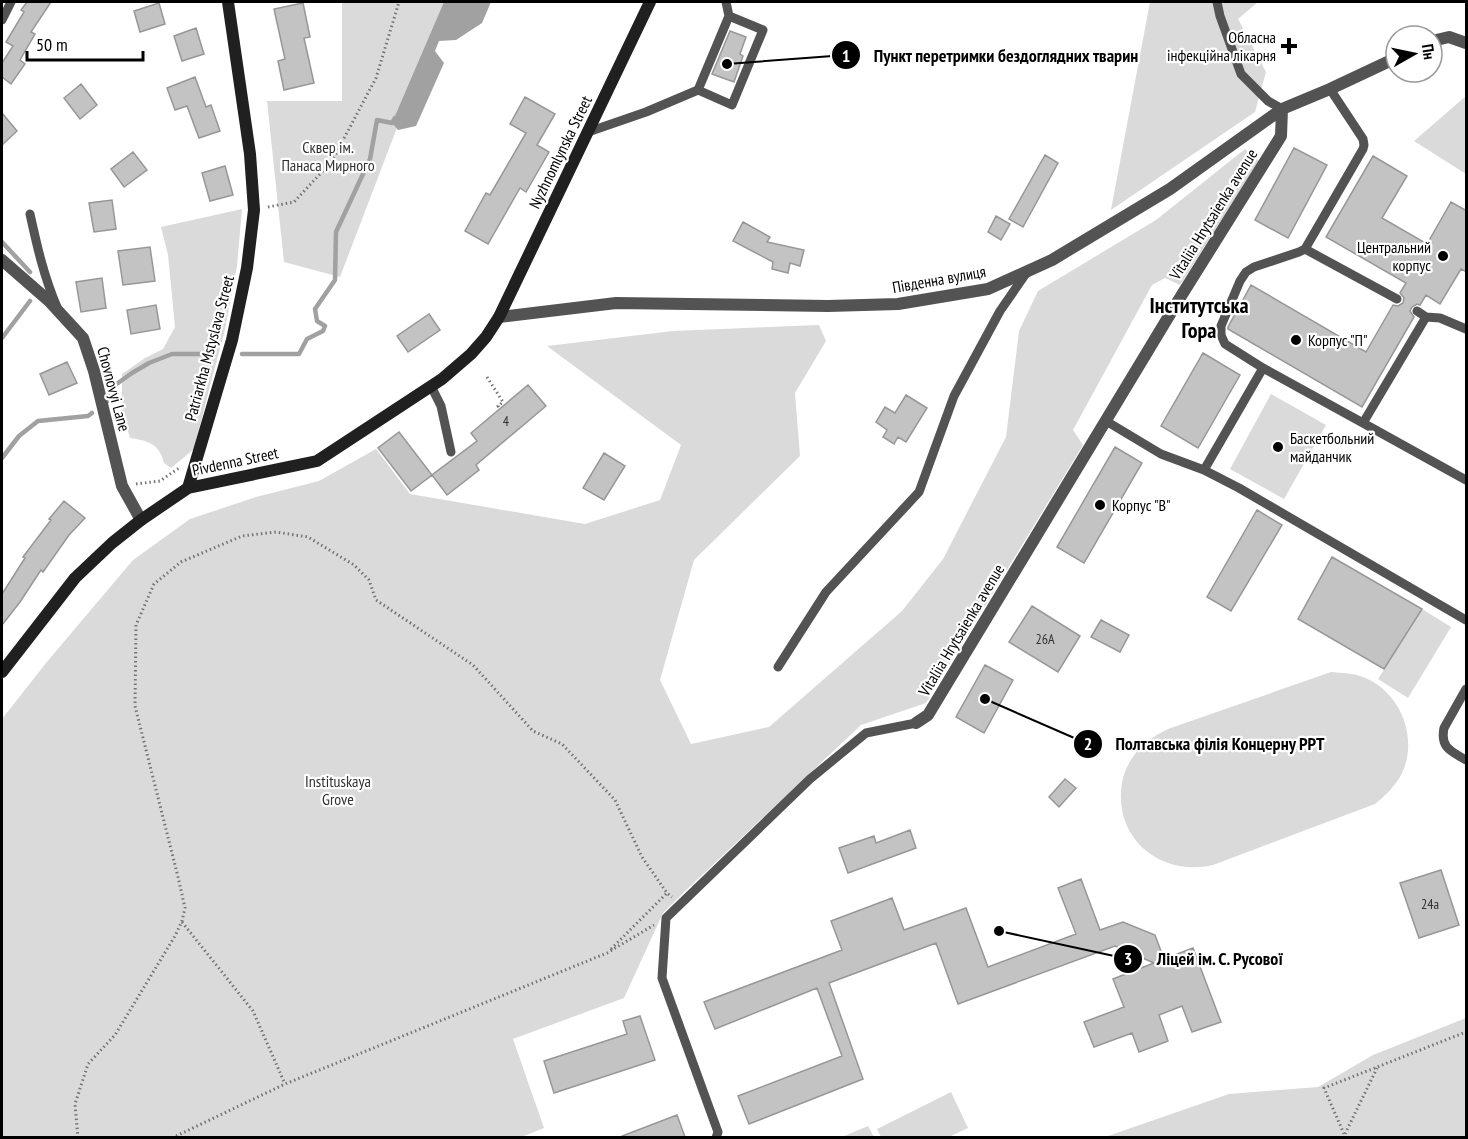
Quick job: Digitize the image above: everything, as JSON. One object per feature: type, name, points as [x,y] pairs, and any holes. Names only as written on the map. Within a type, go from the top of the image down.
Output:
[{"type":"main road","name":"Patriarkha Mstyslava Street","points":[[188,488],[232,340],[247,268],[254,210],[250,154],[228,2]]},
{"type":"main road","name":"Nyzhnomlynska Street","points":[[499,317],[650,2]]},
{"type":"main road","name":"Pivdenna Street","points":[[2,672],[75,578],[112,543],[141,520],[188,488],[317,461],[442,379],[486,338],[499,317]]},
{"type":"street","points":[[1444,38],[1449,37],[1467,43]]},
{"type":"street","name":"Південна вулиця","points":[[499,317],[616,303],[828,306],[898,304],[988,290],[1052,260],[1170,189],[1282,109],[1384,64]]},
{"type":"street","name":"Vitaliia Hrytsaienka avenue","points":[[916,723],[928,716],[1178,301],[1281,136],[1282,109]]},
{"type":"street","name":"Chovnovyi Lane","points":[[2,260],[49,301],[83,338],[94,371],[122,486],[141,520]]},
{"type":"lane","points":[[2,20],[11,2]]},
{"type":"lane","points":[[588,132],[646,112],[698,90],[729,16],[726,2]]},
{"type":"lane","points":[[1217,2],[1241,74],[1268,101],[1282,109]]},
{"type":"lane","points":[[698,90],[732,105],[763,30],[729,16]]},
{"type":"lane","points":[[1330,89],[1364,145],[1305,249],[1246,272],[1221,326],[1221,335],[1225,344],[1263,368],[1467,480]]},
{"type":"lane","points":[[30,214],[40,259],[59,312]]},
{"type":"lane","points":[[1305,249],[1396,299]]},
{"type":"lane","points":[[778,667],[826,592],[919,492],[954,396],[1000,311],[1027,272]]},
{"type":"lane","points":[[1417,311],[1426,317],[1440,318],[1467,329]]},
{"type":"lane","points":[[1363,423],[1426,317]]},
{"type":"lane","points":[[1204,470],[1263,368]]},
{"type":"lane","points":[[431,386],[441,406],[451,452]]},
{"type":"lane","points":[[1106,421],[1161,454],[1204,470],[1248,494],[1467,620]]},
{"type":"lane","points":[[1467,690],[1444,728],[1443,734],[1444,743],[1449,750],[1467,759]]},
{"type":"lane","name":"Vitaliia Hrytsaienka avenue","points":[[666,918],[810,779],[866,733],[916,723]]},
{"type":"lane","points":[[666,918],[662,978],[717,1135]]},
{"type":"path","points":[[254,210],[294,202],[332,161],[376,78],[399,2]]},
{"type":"path","points":[[487,377],[503,402],[498,406],[500,409]]},
{"type":"path","points":[[122,486],[160,481],[198,454]]},
{"type":"path","points":[[78,1137],[75,1104],[88,1064],[115,1035],[175,936],[182,921],[184,908],[135,706],[136,625],[154,584],[181,562],[242,536],[276,532],[308,537],[354,565],[369,580],[376,600],[473,665],[533,731],[562,744],[615,800],[642,857],[667,893],[681,903]]},
{"type":"path","points":[[607,953],[667,893]]},
{"type":"path","points":[[172,1137],[285,1084],[607,953],[666,918]]},
{"type":"path","points":[[182,921],[253,1011],[285,1084]]},
{"type":"path","points":[[1344,1136],[1324,1088],[1467,1032]]},
{"type":"path","points":[[1344,1136],[1378,1067]]},
{"type":"green space","name":"Сквер ім. Панаса Мирного","points":[[342,2],[445,2],[340,277],[284,262],[267,101],[342,101]]},
{"type":"green space","points":[[1150,2],[1258,2],[1238,19],[1266,72],[1255,112],[1111,210]]},
{"type":"green space","points":[[1466,96],[1466,174],[1414,141]]},
{"type":"green space","name":"Іnstituskaya Grove","points":[[1245,149],[1259,161],[1180,285],[1165,278],[1152,285],[1073,430],[1083,445],[926,703],[861,725],[682,894],[663,913],[624,998],[513,1039],[544,1128],[519,1138],[2,1137],[2,719],[133,560],[190,519],[256,497],[319,481],[376,449],[410,494],[585,524],[660,500],[681,445],[547,346],[673,331],[819,325],[826,341],[795,393],[800,456],[694,560],[660,680],[691,744],[769,727],[902,611],[943,559],[1006,437],[1019,331],[1038,291],[1156,220]]},
{"type":"green space","points":[[242,209],[237,266],[224,334],[194,449],[171,468],[164,463],[159,451],[152,444],[130,438],[122,410],[122,374],[163,349],[175,327],[168,255],[161,227]]},
{"type":"green space","name":"Баскетбольний майданчик","points":[[1271,394],[1326,425],[1284,499],[1230,469]]},
{"type":"green space","points":[[1422,609],[1451,627],[1408,698],[1378,679]]},
{"type":"green space","points":[[1331,672],[1363,677],[1377,684],[1388,694],[1404,719],[1408,748],[1406,763],[1395,785],[1385,795],[1375,804],[1213,865],[1194,867],[1175,865],[1159,859],[1144,849],[1133,836],[1125,821],[1121,803],[1125,773],[1141,747],[1168,729]]},
{"type":"green space","points":[[1466,1018],[1466,1137],[1105,1137],[1229,1094],[1318,1087],[1373,1055]]},
{"type":"green space","points":[[951,1092],[968,1128],[949,1137],[881,1137],[877,1129]]},
{"type":"green space","points":[[868,1126],[874,1137],[842,1137]]},
{"type":"shaded area","points":[[444,2],[491,2],[482,23],[456,40],[439,41],[435,51],[444,63],[416,126],[398,130],[392,123]]},
{"type":"building","points":[[27,2],[51,2],[31,32],[35,34],[20,60],[25,64],[11,84],[2,77],[2,63],[13,46],[6,42],[24,12],[21,10]]},
{"type":"building","points":[[159,3],[165,24],[140,32],[134,11]]},
{"type":"building","points":[[303,3],[310,37],[304,38],[314,83],[284,90],[278,61],[285,59],[274,9]]},
{"type":"building","points":[[196,28],[204,54],[182,61],[174,36]]},
{"type":"building","points":[[730,31],[746,37],[740,54],[743,56],[734,82],[712,74]]},
{"type":"building","points":[[195,77],[206,107],[211,105],[220,131],[199,138],[187,106],[175,110],[167,88]]},
{"type":"building","points":[[81,84],[97,105],[80,119],[64,98]]},
{"type":"building","points":[[525,97],[555,114],[537,145],[549,152],[526,192],[520,188],[488,244],[465,231],[486,193],[490,195],[526,133],[510,124]]},
{"type":"building","points":[[2,113],[17,131],[2,145]]},
{"type":"building","points":[[1294,148],[1327,165],[1288,238],[1255,220]]},
{"type":"building","points":[[133,152],[147,170],[124,187],[111,169]]},
{"type":"building","points":[[1045,155],[1058,163],[1023,227],[1009,219]]},
{"type":"building","points":[[1373,156],[1407,176],[1382,218],[1427,244],[1451,202],[1467,211],[1467,272],[1461,269],[1440,304],[1426,295],[1420,305],[1412,307],[1410,311],[1414,317],[1362,407],[1228,327],[1251,285],[1366,352],[1393,305],[1398,306],[1403,303],[1404,298],[1400,293],[1406,283],[1326,237]]},
{"type":"building","points":[[225,166],[233,195],[210,201],[202,173]]},
{"type":"building","points":[[112,200],[116,229],[94,232],[89,203]]},
{"type":"building","points":[[996,216],[1010,224],[1001,240],[988,232]]},
{"type":"building","points":[[743,222],[770,237],[767,242],[804,250],[800,266],[790,263],[788,273],[772,269],[773,262],[733,241]]},
{"type":"building","points":[[150,247],[155,281],[123,285],[118,251]]},
{"type":"building","points":[[102,278],[106,308],[81,312],[76,282]]},
{"type":"building","points":[[156,305],[160,329],[131,334],[127,310]]},
{"type":"building","points":[[429,314],[440,330],[408,352],[397,336]]},
{"type":"building","points":[[1203,353],[1240,375],[1198,448],[1161,426]]},
{"type":"building","points":[[67,362],[77,383],[49,395],[40,374]]},
{"type":"building","points":[[528,385],[546,406],[476,465],[479,470],[447,495],[432,475],[477,441],[471,433]]},
{"type":"building","points":[[906,395],[927,408],[906,442],[898,437],[894,444],[883,437],[887,430],[876,422],[885,407],[895,413]]},
{"type":"building","points":[[399,432],[432,475],[411,491],[378,448]]},
{"type":"building","name":"Корпус \"В\"","points":[[1115,447],[1142,463],[1084,563],[1057,547]]},
{"type":"building","points":[[604,453],[625,466],[604,500],[583,488]]},
{"type":"building","points":[[64,501],[85,518],[69,535],[43,572],[41,570],[2,625],[2,594],[25,558],[23,557]]},
{"type":"building","points":[[1257,510],[1282,525],[1231,611],[1207,597]]},
{"type":"building","points":[[1332,557],[1422,609],[1384,669],[1298,619]]},
{"type":"building","points":[[1032,606],[1080,636],[1058,672],[1009,642]]},
{"type":"building","points":[[1101,620],[1129,635],[1120,652],[1091,637]]},
{"type":"building","points":[[985,665],[1013,680],[984,733],[956,717]]},
{"type":"building","points":[[1065,779],[1076,788],[1059,807],[1049,797]]},
{"type":"building","points":[[910,830],[916,848],[848,873],[839,848],[874,836],[876,843]]},
{"type":"building","points":[[1441,870],[1459,925],[1419,938],[1400,883]]},
{"type":"building","points":[[1081,879],[1100,930],[1123,922],[1155,935],[1164,959],[1193,948],[1221,1022],[1192,1032],[1182,1006],[1159,1015],[1168,1041],[1139,1052],[1132,1033],[1094,1047],[1084,1022],[1124,1007],[1113,979],[1154,963],[1115,946],[958,1004],[936,943],[829,983],[863,1079],[749,1124],[738,1096],[842,1056],[817,988],[715,1029],[704,1002],[842,950],[831,921],[892,898],[904,930],[966,908],[988,967],[1076,934],[1058,888]]},
{"type":"building","points":[[640,1016],[655,1060],[554,1093],[544,1061],[627,1034],[623,1021]]},
{"type":"building","points":[[677,1115],[685,1137],[622,1137],[622,1136]]},
{"type":"waterway","points":[[242,354],[299,354],[307,339],[323,331],[325,326],[317,321],[315,309],[335,280],[336,232],[370,159],[377,120],[392,123],[395,118]]},
{"type":"waterway","points":[[2,242],[30,272]]},
{"type":"waterway","points":[[2,338],[30,301]]},
{"type":"waterway","points":[[108,401],[111,388],[149,363],[172,354],[214,354]]},
{"type":"waterway","points":[[2,458],[19,436],[38,421],[88,416],[92,413]]},
{"type":"place","name":"Обласна інфекційна лікарня","points":[[1289,46]]},
{"type":"place","name":"Пункт перетримки бездоглядних тварин","points":[[727,64]]},
{"type":"place","name":"Центральний корпус","points":[[1443,256]]},
{"type":"place","name":"Корпус \"П\"","points":[[1296,340]]},
{"type":"place","name":"Баскетбольний майданчик","points":[[1278,447]]},
{"type":"place","name":"Корпус \"В\"","points":[[1100,505]]},
{"type":"place","name":"Полтавська філія Концерну РРТ","points":[[985,699]]},
{"type":"place","name":"Ліцей ім. С. Русової","points":[[999,931]]},
{"type":"district","name":"Інститутська Гора","points":[[1199,318]]}]
